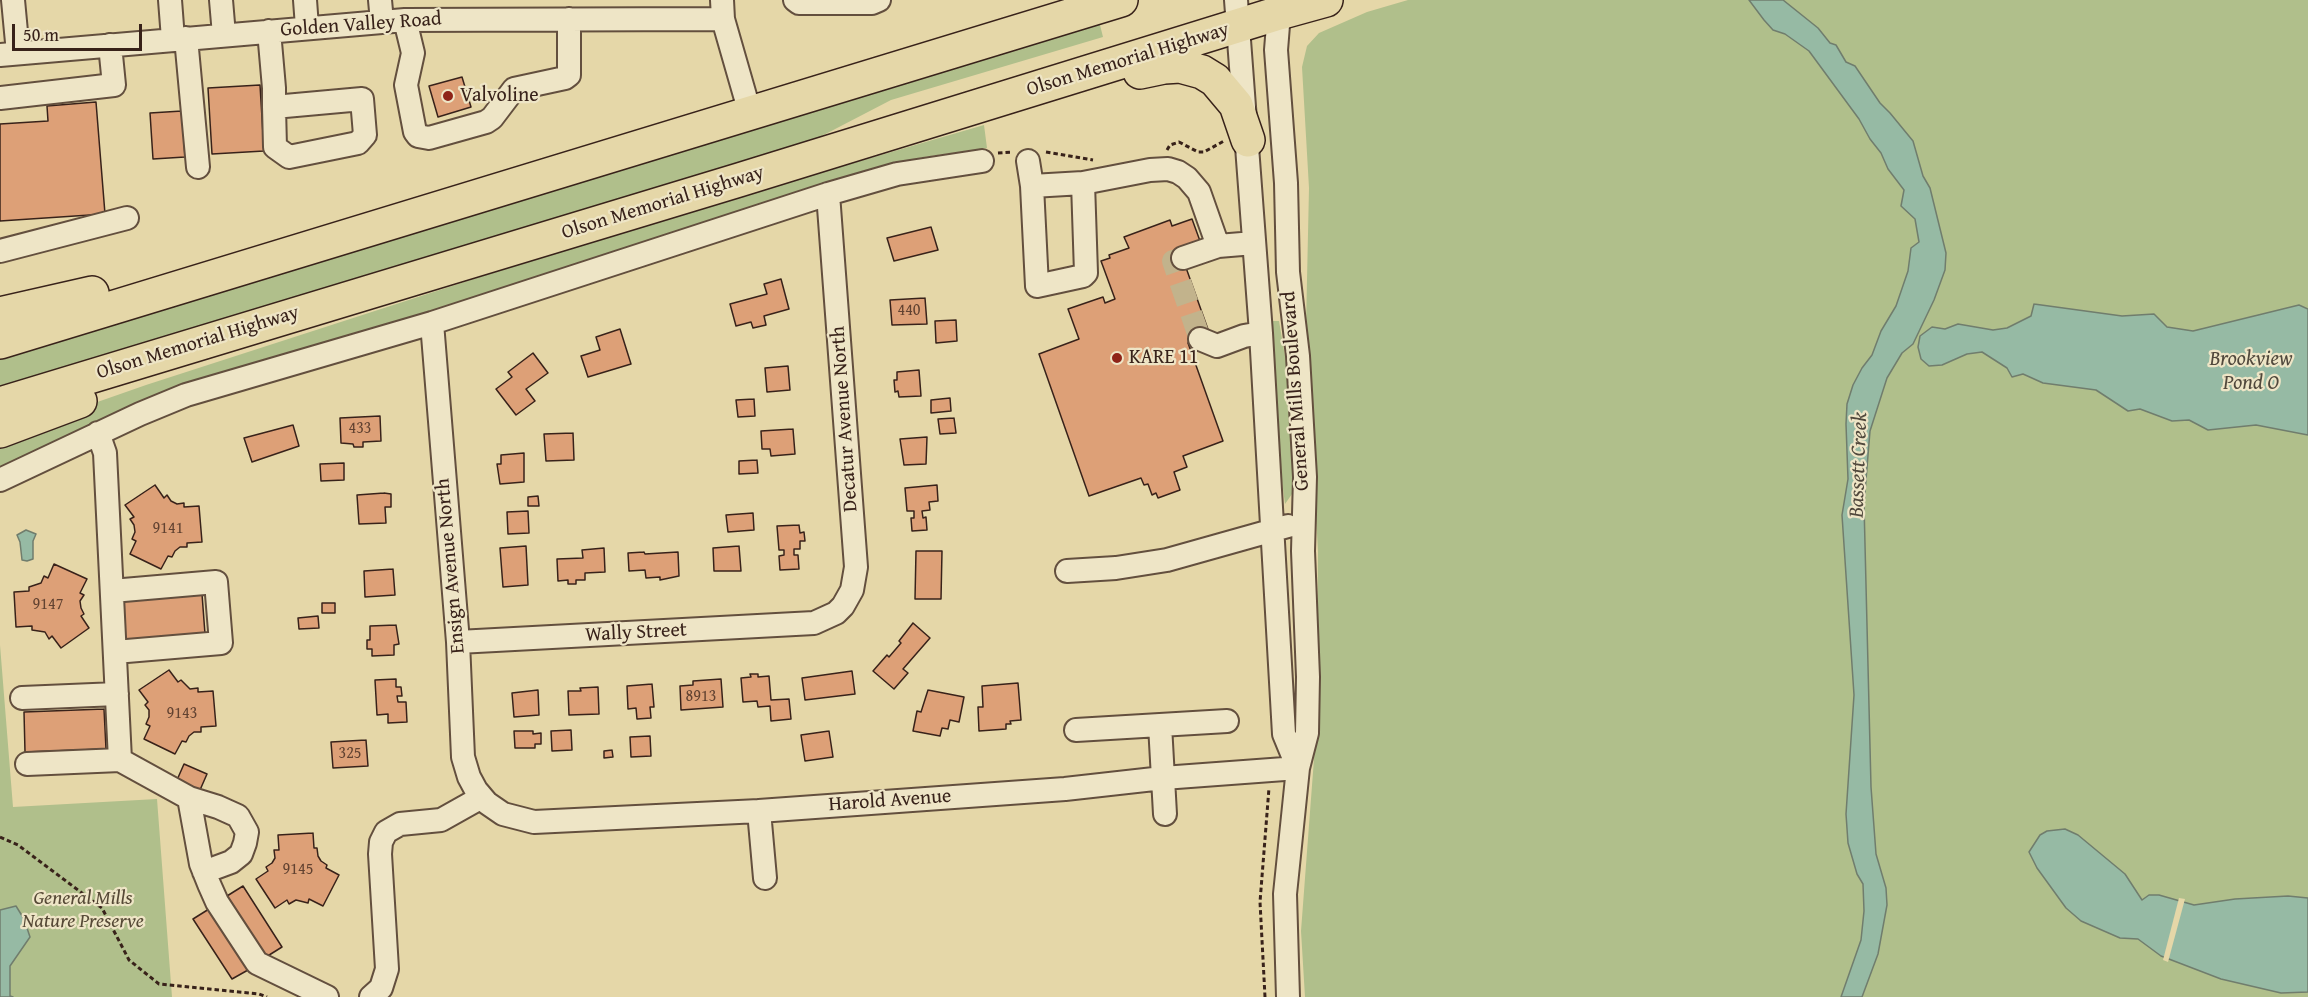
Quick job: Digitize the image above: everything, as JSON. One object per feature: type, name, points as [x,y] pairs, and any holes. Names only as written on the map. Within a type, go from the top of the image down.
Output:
[{"type":"highway","points":[[0,342],[1121,0]]},
{"type":"highway","name":"Olson Memorial Highway","points":[[0,404],[946,116],[1237,13],[1326,0]]},
{"type":"highway","points":[[946,116],[1025,108],[1150,69],[1178,66],[1202,72],[1226,90],[1236,105],[1238,139]]},
{"type":"highway","points":[[0,314],[141,282],[305,249]]},
{"type":"highway","points":[[0,431],[298,327],[372,291]]},
{"type":"street","points":[[9,54],[13,0]]},
{"type":"street","points":[[170,0],[179,39],[198,167]]},
{"type":"street","points":[[222,0],[224,35]]},
{"type":"street","points":[[304,0],[307,27]]},
{"type":"street","points":[[795,0],[799,3],[872,3],[879,0]]},
{"type":"street","name":"General Mills Boulevard","points":[[1278,6],[1276,50],[1286,183],[1288,272],[1298,356],[1305,477],[1308,705],[1307,733],[1298,768],[1285,894],[1284,929],[1288,997]]},
{"type":"street","name":"Golden Valley Road","points":[[9,54],[307,27],[381,11],[405,20],[539,9],[569,19],[637,10],[722,10]]},
{"type":"street","points":[[722,10],[750,113]]},
{"type":"street","name":"General Mills Boulevard","points":[[1237,13],[1238,139],[1254,243],[1261,333],[1284,734],[1298,768]]},
{"type":"street","points":[[405,20],[413,53],[406,85],[415,132],[418,136],[429,138],[486,122],[492,118],[514,89],[565,78],[569,75],[569,19]]},
{"type":"street","points":[[269,31],[274,88],[273,107]]},
{"type":"street","points":[[0,98],[114,85],[110,45]]},
{"type":"street","points":[[0,480],[98,433],[186,395],[432,323],[828,194],[897,174],[982,161]]},
{"type":"street","points":[[1028,161],[1032,186],[1038,286],[1086,273],[1083,183]]},
{"type":"street","points":[[1032,186],[1083,183],[1150,170],[1167,169],[1178,172],[1187,178],[1199,192],[1218,246]]},
{"type":"street","name":"Decatur Avenue North","points":[[814,623],[836,613],[843,606],[852,590],[856,567],[828,194]]},
{"type":"street","points":[[0,251],[127,218]]},
{"type":"street","points":[[1183,258],[1218,246],[1254,243]]},
{"type":"street","name":"Ensign Avenue North","points":[[432,323],[458,642],[463,757],[469,777],[484,800]]},
{"type":"street","points":[[1200,339],[1217,346],[1244,336],[1261,333]]},
{"type":"street","points":[[98,433],[105,453],[120,760]]},
{"type":"street","points":[[1067,571],[1116,568],[1167,560],[1304,522]]},
{"type":"street","points":[[112,591],[216,582],[221,643],[115,652]]},
{"type":"street","name":"Wally Street","points":[[458,642],[814,623]]},
{"type":"street","points":[[22,698],[117,694]]},
{"type":"street","points":[[1076,730],[1227,721]]},
{"type":"street","points":[[1160,725],[1166,814]]},
{"type":"street","points":[[27,765],[120,760],[189,798],[238,816],[247,832],[241,854],[231,862],[204,872]]},
{"type":"street","name":"Harold Avenue","points":[[484,800],[503,814],[534,822],[759,810],[1065,789],[1163,778],[1298,768]]},
{"type":"street","points":[[189,798],[204,872],[217,902],[257,963],[327,997]]},
{"type":"street","points":[[371,997],[381,988],[387,969],[380,854],[381,842],[386,832],[400,824],[441,820],[484,800]]},
{"type":"street","points":[[759,810],[765,878]]},
{"type":"path","points":[[1166,154],[1167,148],[1174,142],[1179,142],[1198,152],[1204,152],[1238,139]]},
{"type":"path","points":[[0,837],[18,845],[102,908],[129,960],[159,984],[259,994],[267,997]]},
{"type":"green space","points":[[1408,0],[2308,0],[2308,997],[1305,997],[1301,931],[1314,759],[1318,552],[1306,326],[1309,188],[1302,67],[1307,46],[1319,33],[1367,12]]},
{"type":"green space","points":[[1099,21],[1103,37],[891,100],[814,140],[0,390],[0,357]]},
{"type":"green space","points":[[984,125],[987,148],[924,157],[877,167],[642,244],[0,470],[0,438],[26,427],[146,385],[483,276]]},
{"type":"green space","points":[[1272,321],[1279,321],[1288,374],[1294,481],[1292,494],[1285,504],[1282,481]]},
{"type":"green space","name":"General Mills Nature Preserve","points":[[0,645],[13,807],[157,799],[172,997],[0,997]]},
{"type":"water","name":"Bassett Creek","points":[[1749,0],[1783,0],[1818,28],[1830,43],[1836,45],[1846,62],[1855,66],[1880,103],[1913,141],[1923,176],[1930,188],[1946,253],[1945,270],[1934,300],[1913,344],[1902,353],[1887,378],[1870,431],[1864,504],[1871,787],[1876,854],[1886,888],[1887,905],[1878,954],[1862,997],[1841,997],[1861,940],[1864,911],[1863,884],[1857,874],[1848,843],[1846,814],[1854,695],[1842,515],[1848,479],[1847,404],[1853,385],[1872,355],[1881,331],[1896,306],[1908,271],[1911,248],[1919,242],[1915,219],[1901,206],[1904,190],[1888,169],[1881,153],[1859,119],[1809,51],[1785,34],[1773,30]]},
{"type":"water","name":"Brookview Pond O","points":[[2034,304],[2122,316],[2154,314],[2167,327],[2193,331],[2299,305],[2308,309],[2308,435],[2256,425],[2208,430],[2189,420],[2172,421],[2140,409],[2128,411],[2096,390],[2043,383],[2023,374],[2012,377],[2007,368],[1982,352],[1967,354],[1942,365],[1929,366],[1921,359],[1918,347],[1920,336],[1932,327],[1945,329],[1958,324],[1993,330],[2007,328],[2031,316]]},
{"type":"water","points":[[26,530],[36,534],[33,541],[33,559],[27,561],[22,560],[17,535]]},
{"type":"water","points":[[2065,829],[2078,835],[2125,874],[2142,900],[2149,895],[2159,895],[2194,905],[2235,899],[2288,896],[2308,898],[2308,992],[2281,993],[2221,979],[2161,956],[2138,939],[2120,938],[2081,921],[2066,908],[2037,868],[2029,852],[2040,835],[2047,831]]},
{"type":"water","points":[[16,906],[24,919],[30,937],[10,966],[10,996],[13,997],[0,997],[0,910]]},
{"type":"pier","points":[[2179,898],[2185,899],[2168,962],[2163,960]]},
{"type":"building","points":[[462,77],[471,107],[438,117],[429,86]]},
{"type":"building","points":[[260,85],[264,151],[212,154],[208,88]]},
{"type":"building","points":[[96,102],[105,214],[0,221],[0,124],[48,121],[47,106]]},
{"type":"building","points":[[182,111],[185,157],[153,159],[150,113]]},
{"type":"building","name":"KARE 11","points":[[1192,219],[1200,241],[1179,248],[1210,335],[1188,343],[1223,441],[1183,456],[1187,467],[1174,472],[1180,490],[1158,498],[1156,493],[1152,495],[1148,484],[1144,485],[1141,478],[1089,496],[1039,354],[1079,339],[1068,309],[1103,297],[1105,303],[1115,299],[1101,261],[1110,258],[1109,255],[1129,248],[1124,237],[1170,220],[1172,226]]},
{"type":"building","points":[[931,227],[938,250],[894,261],[887,238]]},
{"type":"building","points":[[781,279],[789,309],[764,316],[766,325],[753,328],[751,322],[736,326],[730,304],[767,294],[764,284]]},
{"type":"building","points":[[925,298],[927,324],[892,325],[890,300]]},
{"type":"building","points":[[956,320],[957,341],[936,343],[935,321]]},
{"type":"building","points":[[620,329],[631,364],[588,377],[581,356],[600,350],[596,337]]},
{"type":"building","points":[[533,353],[548,373],[526,389],[535,401],[516,415],[496,389],[512,377],[508,372]]},
{"type":"building","points":[[788,366],[790,390],[767,392],[765,368]]},
{"type":"building","points":[[919,370],[921,396],[899,397],[898,391],[895,392],[894,380],[897,380],[897,372]]},
{"type":"building","points":[[950,398],[951,411],[931,413],[931,400]]},
{"type":"building","points":[[754,399],[755,416],[738,417],[736,400]]},
{"type":"building","points":[[380,416],[381,441],[363,442],[363,447],[341,443],[340,418]]},
{"type":"building","points":[[954,418],[956,433],[940,434],[938,419]]},
{"type":"building","points":[[293,425],[299,446],[252,462],[244,438]]},
{"type":"building","points":[[793,429],[795,454],[771,456],[770,449],[762,449],[761,431]]},
{"type":"building","points":[[573,433],[574,460],[546,461],[544,434]]},
{"type":"building","points":[[927,437],[926,464],[904,465],[900,439]]},
{"type":"building","points":[[524,453],[524,482],[500,484],[497,464],[501,464],[501,455]]},
{"type":"building","points":[[757,460],[758,473],[739,474],[739,461]]},
{"type":"building","points":[[344,463],[344,480],[321,481],[320,464]]},
{"type":"building","points":[[155,485],[164,498],[167,495],[177,504],[184,503],[184,507],[199,506],[202,542],[187,543],[187,547],[180,547],[172,557],[168,556],[161,569],[130,554],[136,541],[132,539],[135,532],[130,519],[134,517],[125,505]]},
{"type":"building","points":[[937,485],[938,501],[929,502],[930,510],[922,511],[923,518],[926,517],[927,530],[912,531],[911,518],[914,518],[914,511],[907,511],[905,488]]},
{"type":"building","points":[[391,494],[391,507],[385,507],[386,523],[359,524],[357,495]]},
{"type":"building","points":[[538,496],[539,506],[528,506],[528,497]]},
{"type":"building","points":[[528,511],[529,533],[508,534],[507,512]]},
{"type":"building","points":[[753,513],[754,530],[728,532],[726,515]]},
{"type":"building","points":[[799,525],[800,533],[804,532],[805,541],[800,541],[800,549],[794,549],[794,555],[798,555],[799,569],[780,570],[779,556],[784,555],[784,550],[779,550],[777,526]]},
{"type":"building","points":[[526,546],[528,585],[503,587],[500,548]]},
{"type":"building","points":[[739,546],[741,571],[714,571],[713,548]]},
{"type":"building","points":[[604,548],[605,572],[585,573],[585,580],[576,580],[576,584],[568,584],[568,580],[558,581],[557,559],[583,558],[582,550]]},
{"type":"building","points":[[916,551],[942,551],[941,599],[915,599]]},
{"type":"building","points":[[644,552],[645,554],[678,552],[679,576],[660,580],[660,577],[646,578],[645,570],[629,571],[628,553]]},
{"type":"building","points":[[54,564],[87,579],[80,593],[84,595],[80,601],[84,614],[81,616],[89,628],[61,648],[52,636],[49,639],[45,632],[32,630],[32,626],[16,627],[14,592],[29,591],[29,587],[41,583],[44,576],[48,578]]},
{"type":"building","points":[[393,569],[395,595],[365,597],[364,571]]},
{"type":"building","points":[[202,594],[205,634],[124,640],[121,601]]},
{"type":"building","points":[[322,603],[335,603],[335,613],[322,613]]},
{"type":"building","points":[[318,616],[319,628],[299,629],[298,618]]},
{"type":"building","points":[[913,623],[930,638],[903,669],[908,673],[894,689],[873,671],[901,643],[899,641]]},
{"type":"building","points":[[396,625],[399,644],[394,645],[394,655],[372,656],[372,649],[367,649],[367,640],[370,640],[370,626]]},
{"type":"building","points":[[169,670],[178,682],[181,680],[190,689],[198,688],[198,692],[213,691],[216,726],[201,727],[201,732],[194,732],[186,742],[182,741],[175,754],[144,739],[150,726],[146,724],[149,710],[145,705],[148,702],[139,690]]},
{"type":"building","points":[[852,671],[855,694],[805,700],[802,678]]},
{"type":"building","points":[[750,674],[758,674],[758,677],[769,676],[771,700],[789,699],[791,719],[771,721],[770,706],[758,707],[757,701],[743,702],[741,678],[751,677]]},
{"type":"building","points":[[396,679],[396,687],[401,687],[402,696],[397,696],[398,702],[406,702],[407,722],[388,723],[388,714],[377,715],[375,680]]},
{"type":"building","points":[[721,679],[723,707],[681,710],[680,686],[693,685],[693,681]]},
{"type":"building","points":[[1018,683],[1021,720],[1010,721],[1011,724],[1006,724],[1006,729],[979,731],[978,707],[983,707],[982,686]]},
{"type":"building","points":[[652,684],[654,707],[650,707],[651,718],[637,719],[636,708],[628,709],[627,686]]},
{"type":"building","points":[[598,687],[599,714],[569,715],[568,691]]},
{"type":"building","points":[[538,690],[539,715],[514,717],[512,693]]},
{"type":"building","points":[[928,690],[964,697],[959,722],[950,720],[948,729],[942,728],[940,736],[913,731],[917,711],[921,712]]},
{"type":"building","points":[[104,709],[106,749],[25,752],[24,712]]},
{"type":"building","points":[[571,730],[572,750],[552,751],[551,731]]},
{"type":"building","points":[[514,731],[541,733],[541,744],[535,744],[535,748],[515,748]]},
{"type":"building","points":[[829,731],[833,757],[805,761],[801,735]]},
{"type":"building","points":[[650,736],[651,756],[631,757],[630,737]]},
{"type":"building","points":[[366,740],[368,766],[333,768],[331,742]]},
{"type":"building","points":[[612,750],[613,757],[604,758],[604,751]]},
{"type":"building","points":[[184,764],[207,774],[200,790],[177,780]]},
{"type":"building","points":[[313,833],[314,848],[317,848],[321,861],[327,865],[326,868],[339,875],[323,906],[309,899],[308,903],[296,900],[289,904],[287,900],[275,908],[256,879],[268,871],[266,867],[275,858],[274,850],[279,850],[278,835]]},
{"type":"building","points":[[243,886],[282,947],[266,957],[227,896]]},
{"type":"building","points":[[209,909],[248,970],[232,979],[193,919]]},
{"type":"tunnel","points":[[1183,258],[1173,261],[1200,339]]},
{"type":"place","name":"Valvoline","points":[[448,96]]},
{"type":"place","name":"KARE 11","points":[[1117,358]]}]
